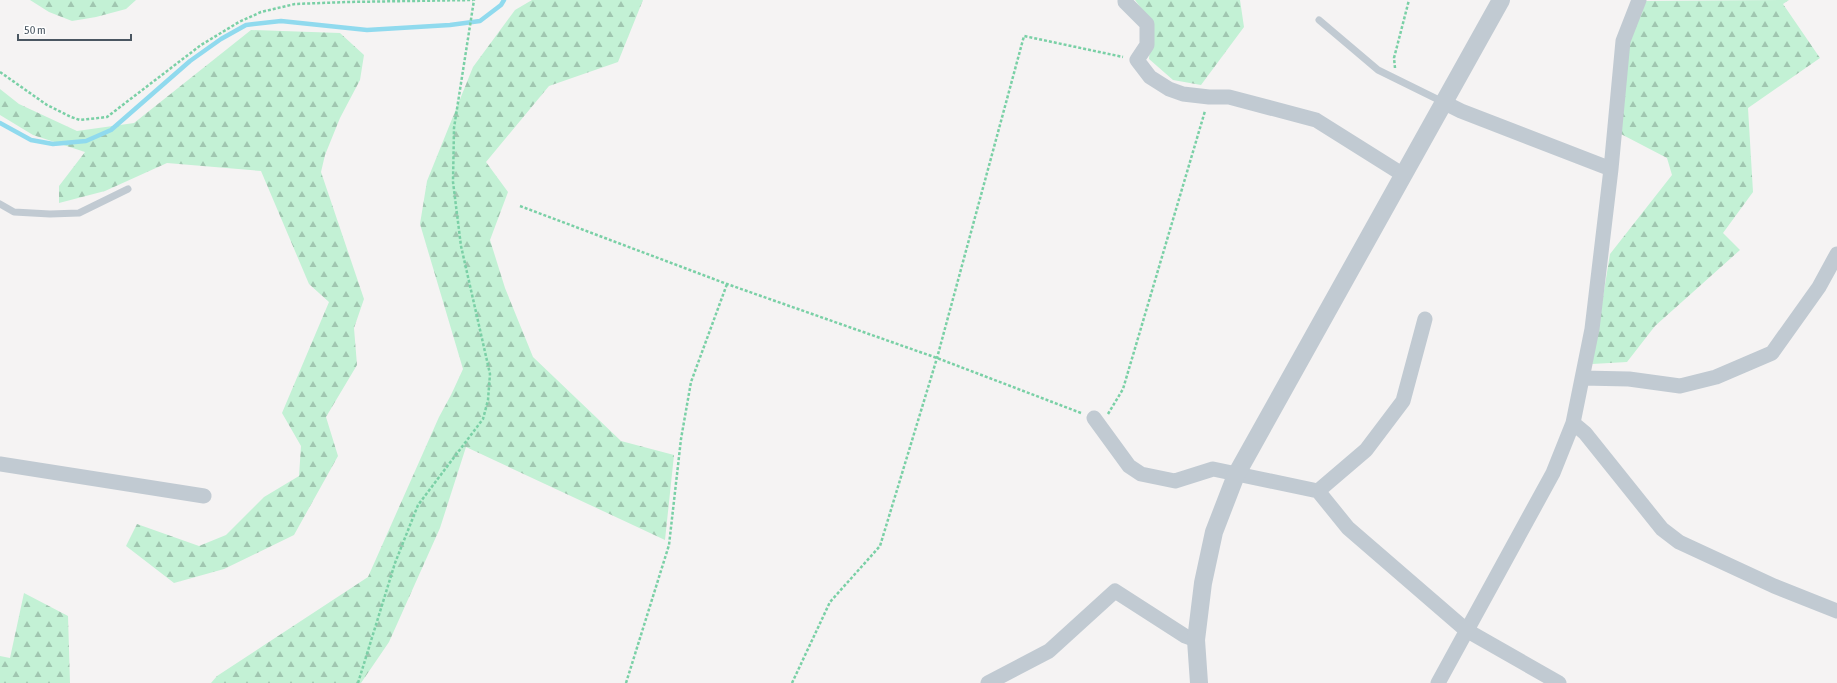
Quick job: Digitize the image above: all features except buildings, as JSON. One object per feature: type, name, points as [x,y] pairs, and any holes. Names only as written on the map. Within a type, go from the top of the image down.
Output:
[{"type":"street","points":[[1125,0],[1125,2],[1147,24],[1147,45],[1137,60],[1150,76],[1168,89],[1183,94],[1209,97],[1229,97],[1316,120],[1402,174]]},
{"type":"street","points":[[1199,683],[1196,640],[1203,583],[1214,532],[1236,475],[1500,0]]},
{"type":"street","points":[[1438,683],[1552,473],[1573,424],[1592,329],[1611,169],[1623,41],[1633,10],[1639,0]]},
{"type":"street","points":[[1443,102],[1460,111],[1611,169]]},
{"type":"street","points":[[1582,378],[1629,378],[1680,386],[1716,377],[1772,353],[1819,287],[1837,254]]},
{"type":"street","points":[[1318,491],[1366,450],[1403,401],[1426,319]]},
{"type":"street","points":[[1097,422],[1129,466],[1140,474],[1174,480],[1213,469],[1318,491],[1348,528],[1466,630],[1559,683]]},
{"type":"street","points":[[1573,424],[1585,433],[1662,529],[1679,542],[1774,586],[1837,611]]},
{"type":"street","points":[[0,464],[204,496]]},
{"type":"street","points":[[988,683],[1049,651],[1116,590],[1185,636],[1196,640]]},
{"type":"lane","points":[[1319,20],[1378,70],[1443,102]]},
{"type":"lane","points":[[0,204],[14,212],[50,214],[79,213],[128,188]]},
{"type":"path","points":[[0,72],[47,105],[71,117],[80,120],[107,117],[201,45],[239,22],[260,12],[295,4],[347,1],[473,0],[454,128],[453,182],[461,246],[490,374],[488,400],[483,419],[418,505],[395,563],[358,683]]},
{"type":"path","points":[[1396,79],[1394,58],[1408,0]]},
{"type":"path","points":[[792,683],[830,602],[880,546],[937,358],[1024,36],[1137,60]]},
{"type":"path","points":[[520,206],[727,284],[937,358],[1097,422],[1124,389],[1209,97]]},
{"type":"path","points":[[626,683],[669,545],[681,439],[691,382],[727,284]]},
{"type":"green space","points":[[30,0],[136,0],[126,9],[96,17],[72,21],[49,12]]},
{"type":"green space","points":[[532,0],[643,0],[618,62],[549,86],[486,162],[508,192],[490,240],[505,288],[533,357],[621,441],[674,455],[665,540],[466,447],[440,528],[389,642],[361,683],[211,683],[217,676],[368,577],[439,417],[463,369],[420,224],[427,181],[473,67],[515,10]]},
{"type":"green space","points":[[1135,0],[1240,0],[1244,27],[1201,85],[1173,80],[1149,59],[1152,23]]},
{"type":"green space","points":[[1789,0],[1783,4],[1820,58],[1748,108],[1753,192],[1723,233],[1740,250],[1655,326],[1627,362],[1592,364],[1610,254],[1672,175],[1667,158],[1619,133],[1626,42],[1646,1]]},
{"type":"green space","points":[[251,30],[340,33],[364,55],[360,80],[340,118],[325,155],[321,172],[364,299],[354,328],[357,365],[326,417],[338,456],[294,535],[224,569],[174,583],[126,546],[137,524],[199,546],[226,535],[264,497],[299,476],[301,446],[282,413],[329,302],[309,284],[261,171],[167,163],[105,191],[59,203],[59,186],[85,152],[33,135],[0,115],[0,89],[19,104],[77,131],[134,123]]},
{"type":"green space","points":[[24,593],[68,616],[70,683],[0,683],[0,656],[10,658]]},
{"type":"waterway","points":[[0,123],[31,140],[53,144],[86,141],[111,130],[190,61],[221,39],[246,25],[281,21],[367,30],[450,25],[480,21],[501,5],[504,0]]}]
